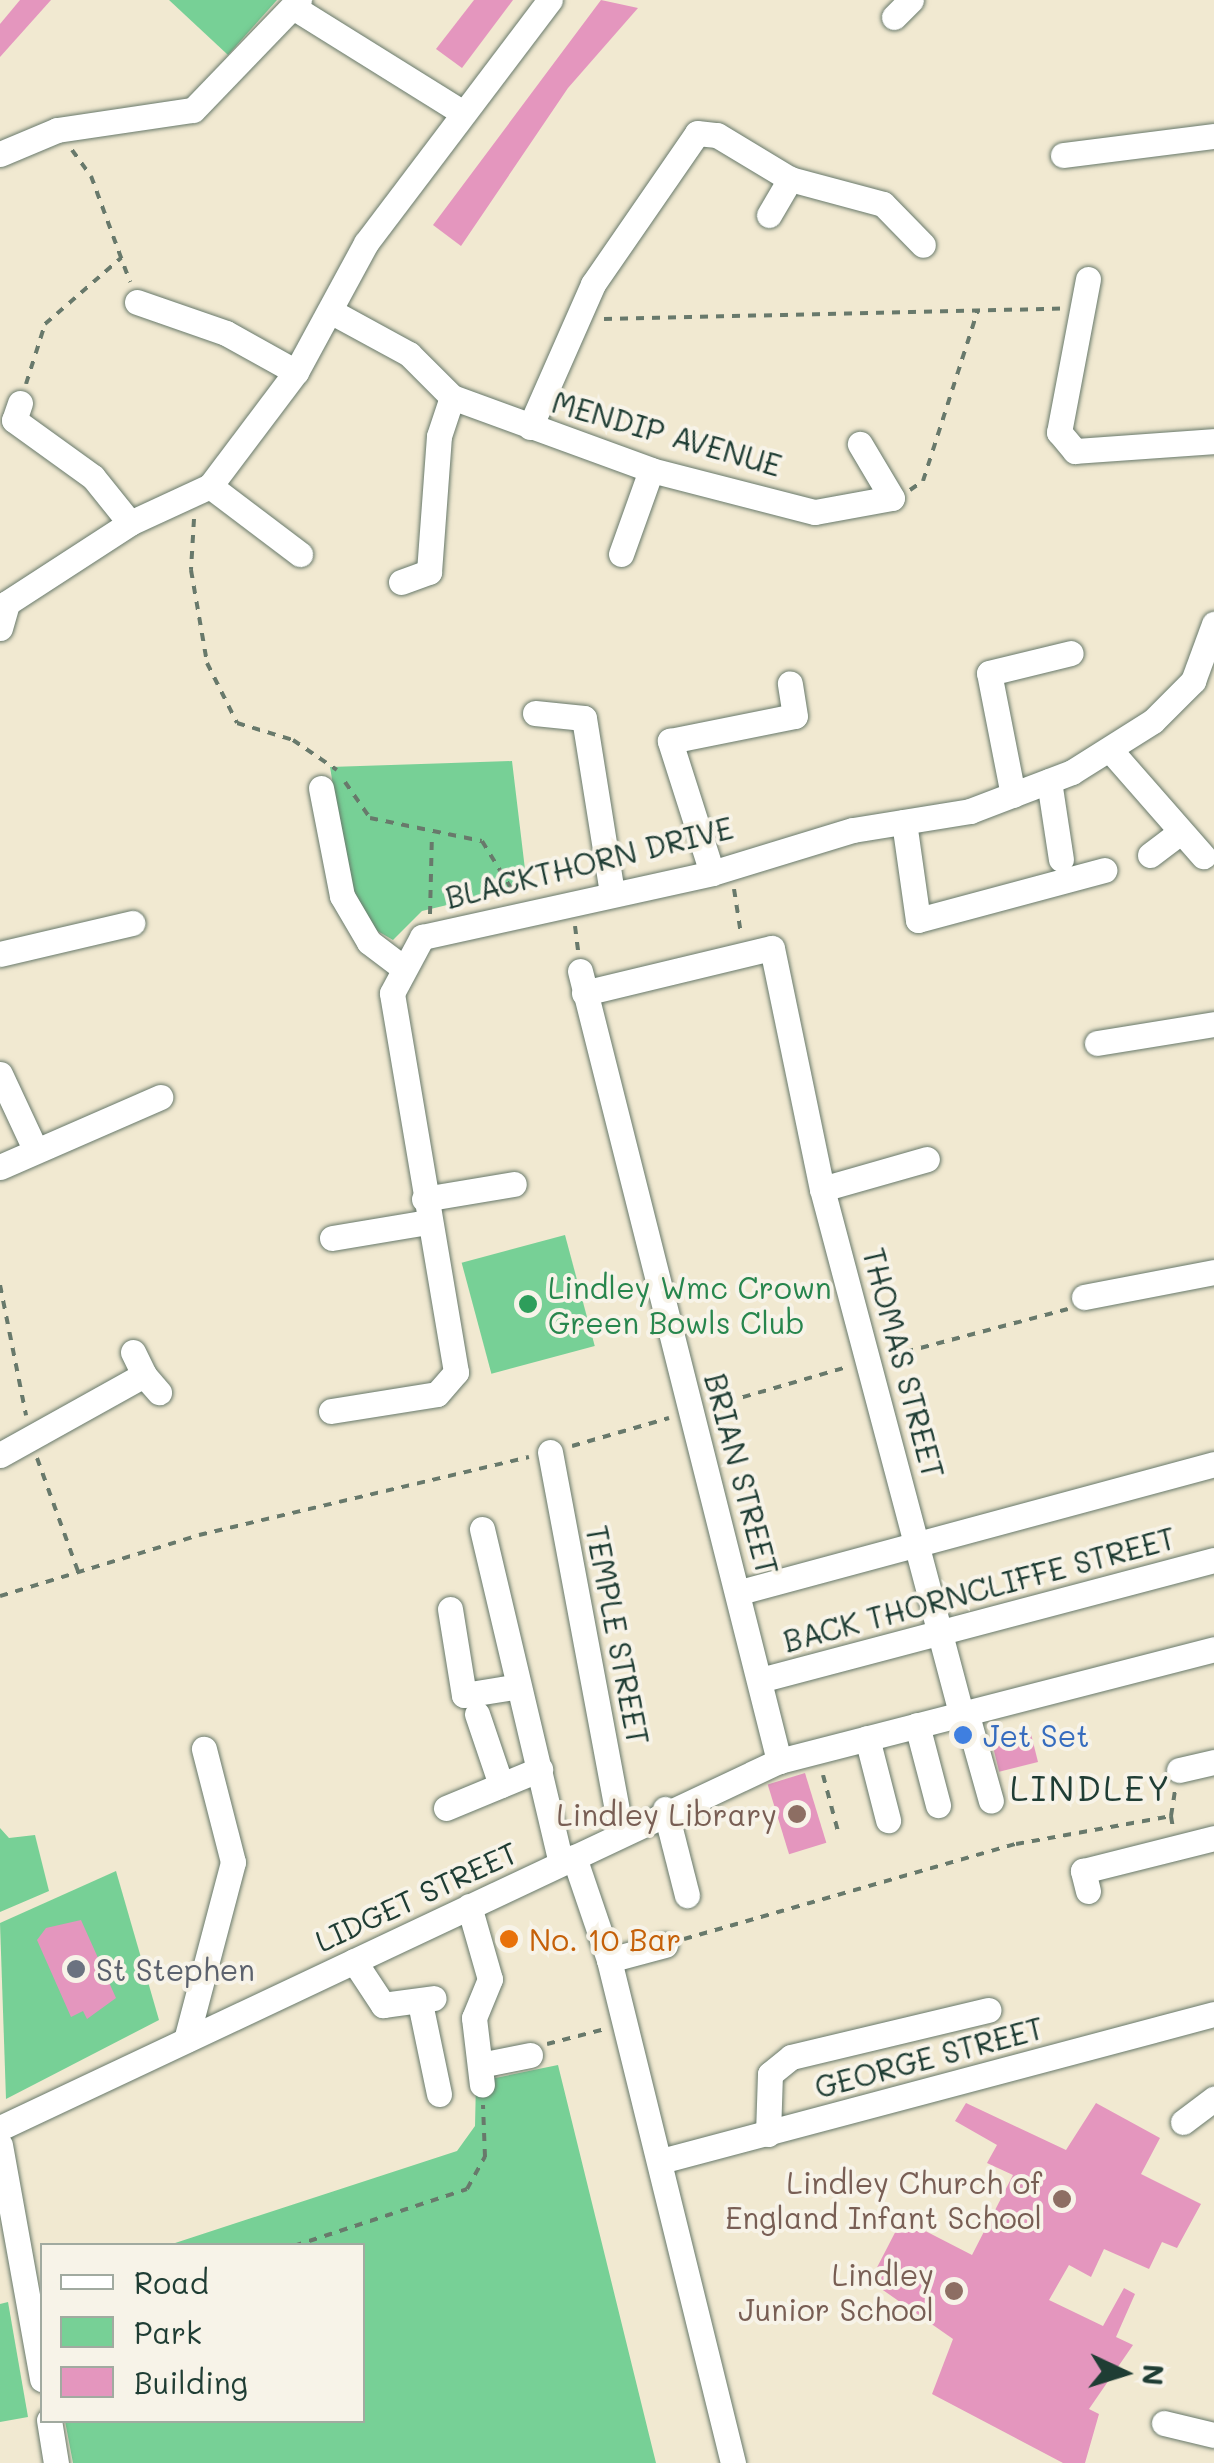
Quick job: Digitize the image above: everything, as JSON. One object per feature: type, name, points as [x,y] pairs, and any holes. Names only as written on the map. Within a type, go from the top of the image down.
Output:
[{"type":"street","points":[[0,628],[4,597],[130,524],[203,490],[296,372],[332,312],[366,243],[550,0]]},
{"type":"street","points":[[0,154],[57,130],[193,110],[296,4],[463,113]]},
{"type":"street","points":[[530,428],[579,310],[697,134],[716,135],[790,179],[882,204],[924,245]]},
{"type":"street","points":[[1063,154],[1214,136]]},
{"type":"street","points":[[769,214],[790,179]]},
{"type":"street","points":[[1088,280],[1060,432],[1075,451],[1214,442]]},
{"type":"street","points":[[137,302],[226,333],[296,372]]},
{"type":"street","name":"MENDIP AVENUE","points":[[332,312],[409,354],[452,398],[651,470],[815,512],[892,498]]},
{"type":"street","points":[[401,582],[429,572],[439,436],[452,398]]},
{"type":"street","points":[[11,417],[93,477],[130,524]]},
{"type":"street","points":[[860,444],[892,498]]},
{"type":"street","points":[[621,554],[651,470]]},
{"type":"street","points":[[203,490],[300,554]]},
{"type":"street","name":"BLACKTHORN DRIVE","points":[[402,968],[430,935],[721,869],[1013,794],[1049,781],[1111,752],[1193,681],[1214,624]]},
{"type":"street","points":[[1013,794],[989,673],[1070,653]]},
{"type":"street","points":[[721,869],[670,741],[794,716],[790,683]]},
{"type":"street","points":[[535,714],[584,718],[612,893]]},
{"type":"street","points":[[1111,752],[1203,856]]},
{"type":"street","points":[[1049,781],[1061,859]]},
{"type":"street","points":[[321,788],[342,896],[368,942],[402,968],[392,994],[452,1380],[437,1394],[331,1411]]},
{"type":"street","points":[[904,822],[918,920],[1019,896],[1104,870]]},
{"type":"street","points":[[1150,855],[1179,832]]},
{"type":"street","points":[[0,954],[132,922]]},
{"type":"street","name":"THOMAS STREET","points":[[744,954],[772,948],[785,1030],[822,1189],[963,1713],[991,1801]]},
{"type":"street","points":[[582,982],[744,954]]},
{"type":"street","name":"BRIAN STREET","points":[[582,982],[740,1592],[779,1761]]},
{"type":"street","points":[[1096,1043],[1214,1024]]},
{"type":"street","points":[[0,1074],[35,1149]]},
{"type":"street","points":[[0,1167],[160,1097]]},
{"type":"street","points":[[822,1189],[927,1160]]},
{"type":"street","points":[[332,1238],[514,1184]]},
{"type":"street","points":[[1084,1297],[1214,1272]]},
{"type":"street","points":[[0,1456],[31,1442],[145,1373]]},
{"type":"street","name":"TEMPLE STREET","points":[[550,1452],[622,1830]]},
{"type":"street","points":[[740,1592],[1214,1464]]},
{"type":"street","points":[[482,1528],[514,1687],[567,1860],[609,1960],[732,2463]]},
{"type":"street","name":"BACK THORNCLIFFE STREET","points":[[760,1680],[1214,1560]]},
{"type":"street","points":[[450,1610],[464,1695],[514,1687]]},
{"type":"street","name":"LIDGET STREET","points":[[0,2128],[567,1860],[665,1809],[779,1761],[1214,1649]]},
{"type":"street","points":[[477,1714],[501,1785]]},
{"type":"street","points":[[916,1725],[938,1805]]},
{"type":"street","points":[[867,1738],[888,1820]]},
{"type":"street","points":[[186,2040],[233,1862],[204,1749]]},
{"type":"street","points":[[1179,1770],[1214,1762]]},
{"type":"street","points":[[446,1808],[540,1770]]},
{"type":"street","points":[[665,1809],[687,1895]]},
{"type":"street","points":[[1088,1891],[1083,1871],[1214,1838]]},
{"type":"street","points":[[470,1906],[490,1978],[474,2018],[481,2075],[530,2054]]},
{"type":"street","points":[[609,1960],[664,1945]]},
{"type":"street","points":[[354,1961],[383,2005],[427,2000],[439,2094]]},
{"type":"street","points":[[768,2134],[770,2074],[792,2058],[988,2010]]},
{"type":"street","name":"GEORGE STREET","points":[[661,2162],[1214,2014]]},
{"type":"street","points":[[1183,2122],[1214,2099]]},
{"type":"street","points":[[0,2145],[40,2369]]},
{"type":"street","points":[[49,2423],[56,2463]]},
{"type":"street","points":[[1164,2423],[1214,2435]]},
{"type":"path","points":[[57,130],[91,176],[137,302]]},
{"type":"path","points":[[11,417],[45,324],[121,258]]},
{"type":"path","points":[[579,310],[621,325],[728,313],[905,318],[978,310],[1081,310]]},
{"type":"path","points":[[892,498],[923,481],[978,310]]},
{"type":"path","points":[[203,490],[191,570],[207,663],[236,722],[328,758],[370,818],[432,834],[482,841],[520,912]]},
{"type":"path","points":[[430,935],[432,834]]},
{"type":"path","points":[[721,869],[744,954]]},
{"type":"path","points":[[572,901],[582,982]]},
{"type":"path","points":[[0,1285],[31,1442],[78,1571]]},
{"type":"path","points":[[0,1596],[78,1571],[550,1452],[869,1361],[1060,1316],[1084,1297]]},
{"type":"path","points":[[816,1751],[839,1835]]},
{"type":"path","points":[[664,1945],[908,1871],[1109,1824],[1171,1816],[1176,1848]]},
{"type":"path","points":[[530,2054],[626,2025]]},
{"type":"path","points":[[303,2243],[467,2189],[485,2157],[481,2075]]},
{"type":"green space","points":[[169,0],[277,0],[228,55]]},
{"type":"green space","points":[[512,761],[527,886],[422,911],[393,940],[369,926],[353,905],[330,767]]},
{"type":"green space","name":"Lindley Wmc Crown Green Bowls Club","points":[[565,1235],[595,1346],[491,1374],[462,1263]]},
{"type":"green space","points":[[0,1828],[9,1838],[35,1835],[49,1891],[0,1912]]},
{"type":"green space","points":[[116,1871],[159,2020],[6,2099],[0,1923]]},
{"type":"green space","points":[[558,2065],[656,2463],[73,2463],[65,2423],[365,2423],[365,2243],[175,2243],[457,2151],[475,2126],[476,2082]]},
{"type":"green space","points":[[8,2302],[28,2417],[0,2422],[0,2304]]},
{"type":"building","points":[[20,0],[51,0],[0,57],[0,24]]},
{"type":"building","points":[[474,0],[513,0],[462,68],[436,49]]},
{"type":"building","points":[[601,0],[638,8],[568,88],[461,246],[433,225]]},
{"type":"building","points":[[1030,1730],[1038,1762],[999,1772],[991,1740]]},
{"type":"building","name":"Lindley Library","points":[[805,1773],[826,1843],[789,1854],[768,1784]]},
{"type":"building","name":"St Stephen","points":[[81,1920],[116,1998],[87,2019],[83,2011],[71,2017],[37,1940],[46,1928]]},
{"type":"building","points":[[966,2103],[1066,2150],[1096,2103],[1160,2138],[1141,2174],[1201,2204],[1177,2248],[1162,2242],[1149,2269],[1104,2249],[1091,2277],[1069,2265],[1049,2300],[1103,2326],[1124,2288],[1135,2294],[1116,2337],[1133,2345],[1089,2409],[1099,2414],[1085,2463],[1063,2463],[932,2394],[953,2339],[870,2281],[902,2219],[972,2255],[1013,2175],[987,2163],[997,2145],[955,2121]]},
{"type":"place","name":"Lindley Wmc Crown Green Bowls Club","points":[[528,1304]]},
{"type":"place","name":"Jet Set","points":[[963,1735]]},
{"type":"place","name":"Lindley Library","points":[[797,1814]]},
{"type":"place","name":"No. 10 Bar","points":[[509,1939]]},
{"type":"place","name":"St Stephen","points":[[76,1969]]},
{"type":"place","name":"Lindley Church of England Infant School","points":[[1062,2199]]},
{"type":"place","name":"Lindley Junior School","points":[[954,2291]]},
{"type":"district","name":"LINDLEY","points":[[1091,1787]]}]
